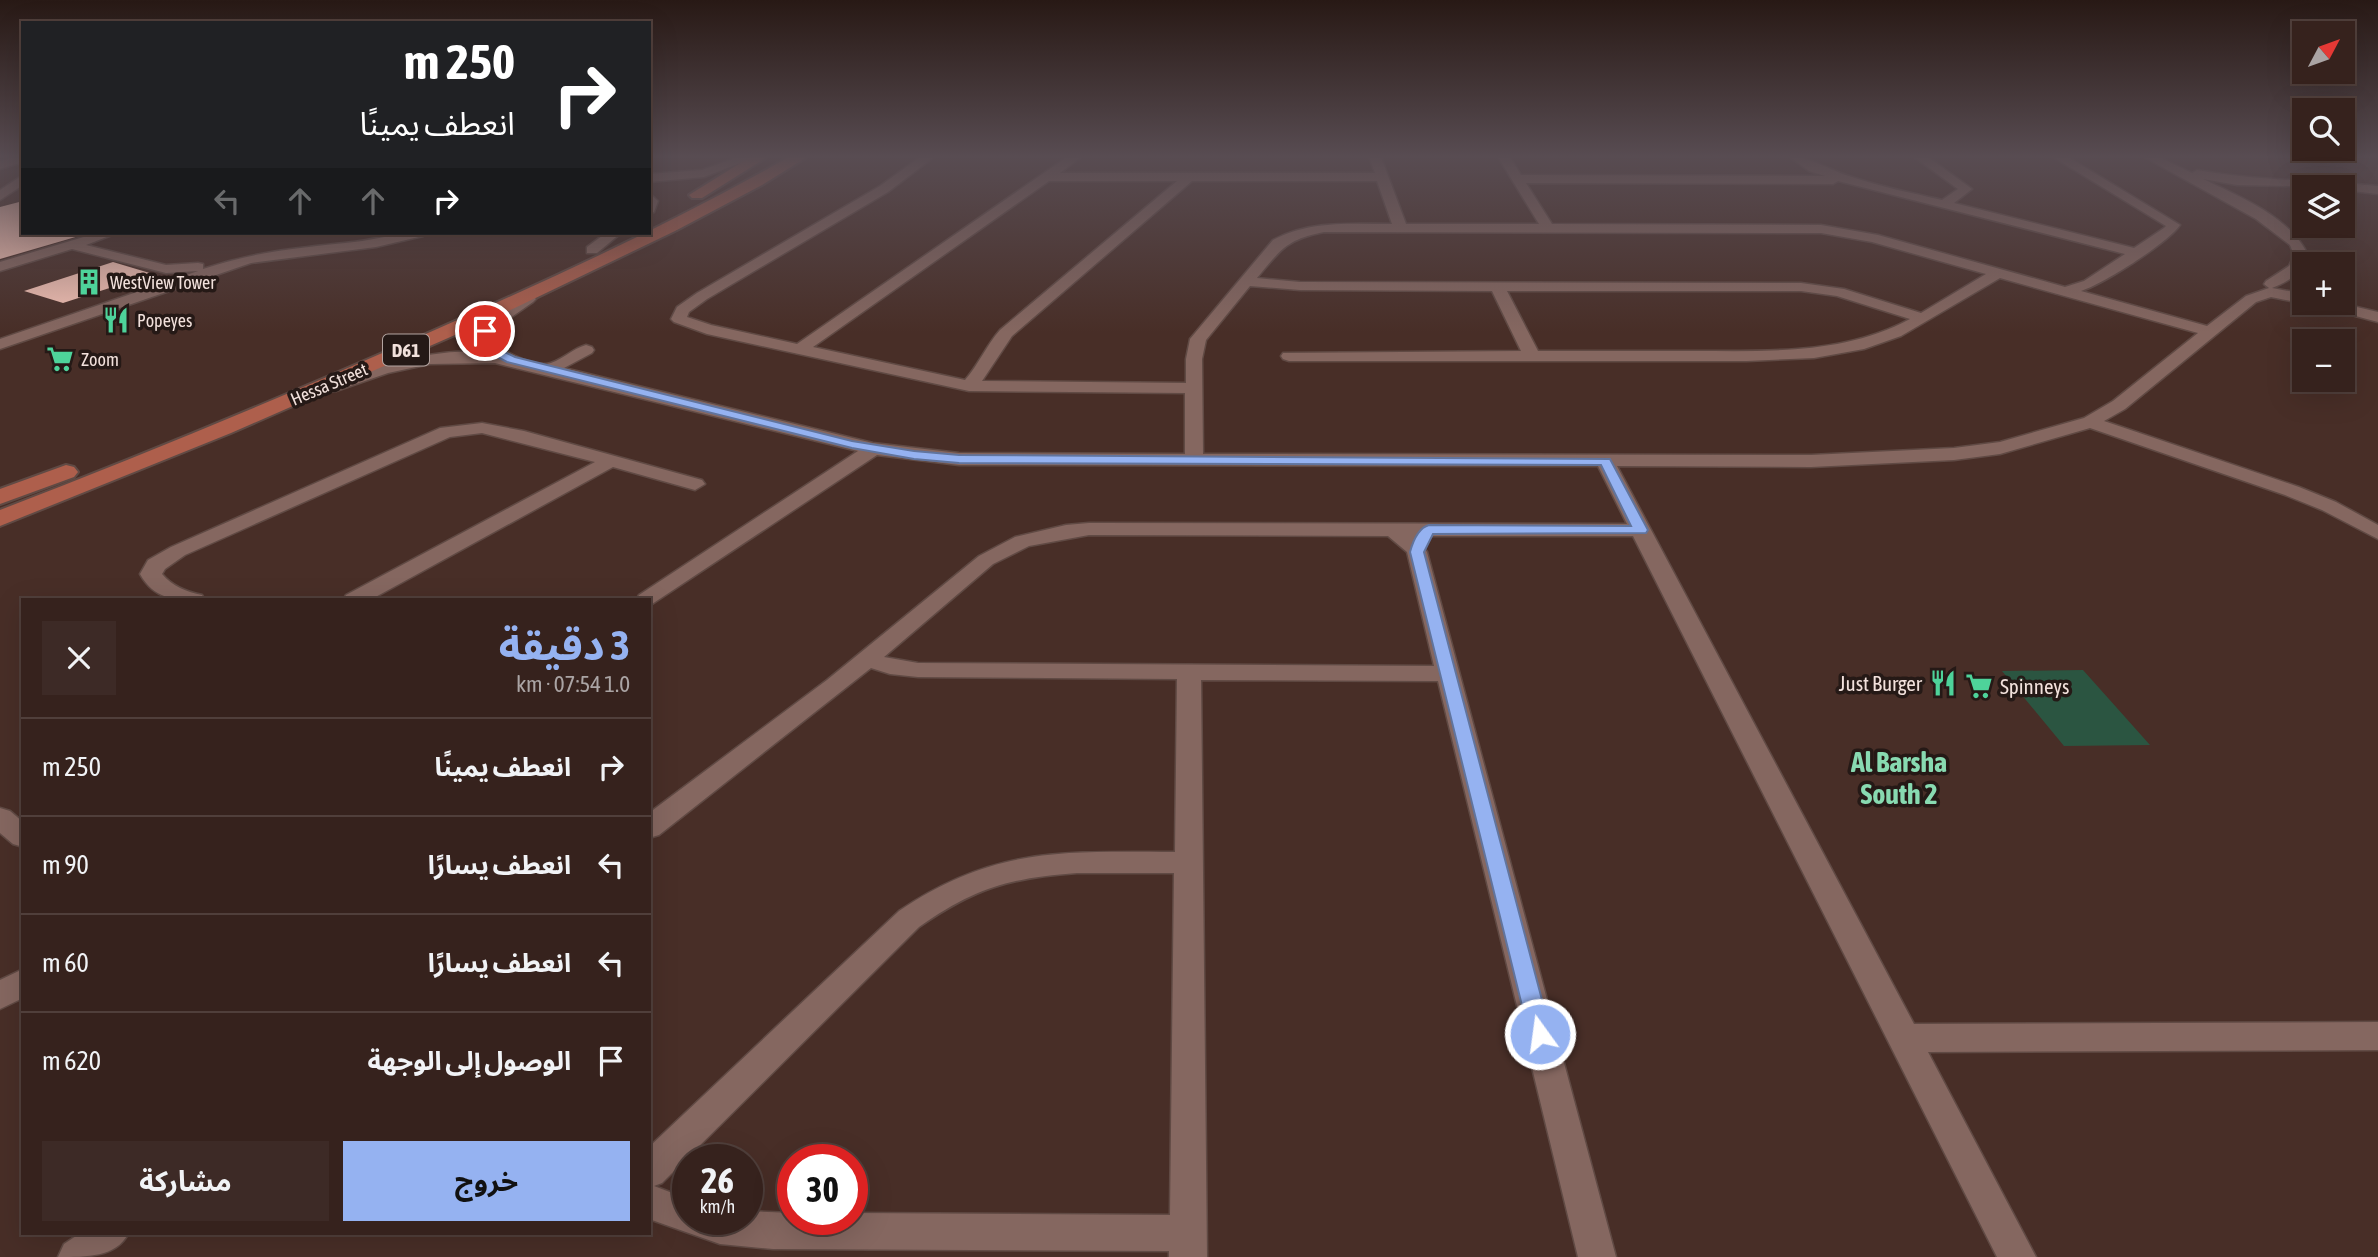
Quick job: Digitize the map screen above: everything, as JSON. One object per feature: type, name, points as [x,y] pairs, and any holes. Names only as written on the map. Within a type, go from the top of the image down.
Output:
[{"type":"main road","points":[[651,228],[673,216]]},
{"type":"main road","name":"Hessa Street","points":[[651,233],[690,216]]},
{"type":"main road","name":"Hessa Street","points":[[0,497],[528,288],[621,235]]},
{"type":"main road","points":[[528,288],[638,235]]},
{"type":"main road","name":"Hessa Street","points":[[0,519],[320,388],[528,288],[647,235]]},
{"type":"street","points":[[839,216],[674,311],[668,318],[677,324],[969,386],[1194,388]]},
{"type":"street","points":[[799,350],[991,216]]},
{"type":"street","points":[[969,386],[989,363],[994,348],[1006,334],[1144,216]]},
{"type":"street","points":[[1396,216],[1400,227]]},
{"type":"street","points":[[1541,216],[1548,227]]},
{"type":"street","points":[[1987,216],[2137,253]]},
{"type":"street","points":[[2086,290],[2173,229],[2170,222],[2159,216]]},
{"type":"street","points":[[2243,216],[2272,231],[2286,248],[2287,259],[2262,288]]},
{"type":"street","points":[[320,388],[425,359],[464,356],[511,360],[873,450],[959,459],[1811,461],[1935,456],[1993,449],[2063,432],[2090,422],[2119,405],[2262,288],[2292,271],[2301,256],[2296,241],[2264,217]]},
{"type":"street","points":[[1194,460],[1195,349],[1198,339],[1278,243],[1296,233],[1340,226],[1821,229],[1873,238],[2065,292],[2086,290],[2207,331]]},
{"type":"street","points":[[0,267],[104,235]]},
{"type":"street","points":[[0,336],[165,275],[269,249],[384,235]]},
{"type":"street","points":[[0,344],[248,259],[290,251],[368,245],[410,235]]},
{"type":"street","points":[[592,250],[611,235]]},
{"type":"street","points":[[71,245],[165,275]]},
{"type":"street","points":[[1289,356],[1809,354],[1849,348],[1882,338],[1998,273]]},
{"type":"street","points":[[1245,284],[1813,288],[1839,292],[1921,318]]},
{"type":"street","points":[[1497,286],[1532,356]]},
{"type":"street","points":[[511,360],[488,348],[485,331],[495,319],[526,301],[528,288]]},
{"type":"street","points":[[2262,288],[2292,295]]},
{"type":"street","points":[[2355,311],[2378,317]]},
{"type":"street","points":[[549,369],[586,350]]},
{"type":"street","points":[[988,387],[991,375],[989,363]]},
{"type":"street","points":[[2090,422],[2292,491],[2329,506],[2378,533]]},
{"type":"street","points":[[183,598],[152,578],[152,569],[169,555],[388,456],[456,430],[482,428],[518,435],[695,484]]},
{"type":"street","points":[[650,598],[873,450]]},
{"type":"street","points":[[358,598],[611,461]]},
{"type":"street","points":[[1605,461],[2017,1257]]},
{"type":"street","points":[[651,826],[867,659],[986,560],[1003,550],[1044,535],[1089,529],[1393,530],[1423,541],[1641,530]]},
{"type":"street","points":[[1423,541],[1448,674],[1597,1257]]},
{"type":"street","points":[[867,659],[890,667],[918,670],[1448,674]]},
{"type":"street","points":[[763,1230],[1188,1245],[1189,672]]},
{"type":"street","points":[[0,818],[21,835]]},
{"type":"street","points":[[651,1169],[909,919],[944,894],[985,876],[1028,865],[1188,863]]},
{"type":"street","points":[[0,996],[21,983]]},
{"type":"street","points":[[1903,1038],[2378,1037]]},
{"type":"street","points":[[651,1202],[672,1210]]},
{"type":"street","points":[[77,1257],[109,1235]]},
{"type":"green space","points":[[2083,670],[2151,745],[2064,746],[2002,671]]},
{"type":"building","points":[[0,216],[21,216],[21,235],[79,235],[79,236],[0,259]]},
{"type":"building","name":"WestView Tower","points":[[113,262],[153,274],[63,303],[24,291]]},
{"type":"place","name":"WestView Tower","points":[[89,282]]},
{"type":"place","name":"Popeyes","points":[[116,320]]},
{"type":"place","name":"Zoom","points":[[60,359]]},
{"type":"place","name":"Just Burger","points":[[1943,683]]},
{"type":"place","name":"Spinneys","points":[[1979,686]]},
{"type":"district","name":"Al Barsha South 2","points":[[1899,778]]},
{"type":"route","points":[[485,331],[488,348],[511,360],[873,450],[914,455],[959,459],[1605,461],[1641,530],[1429,530],[1420,540],[1417,552],[1540,1034]]}]
